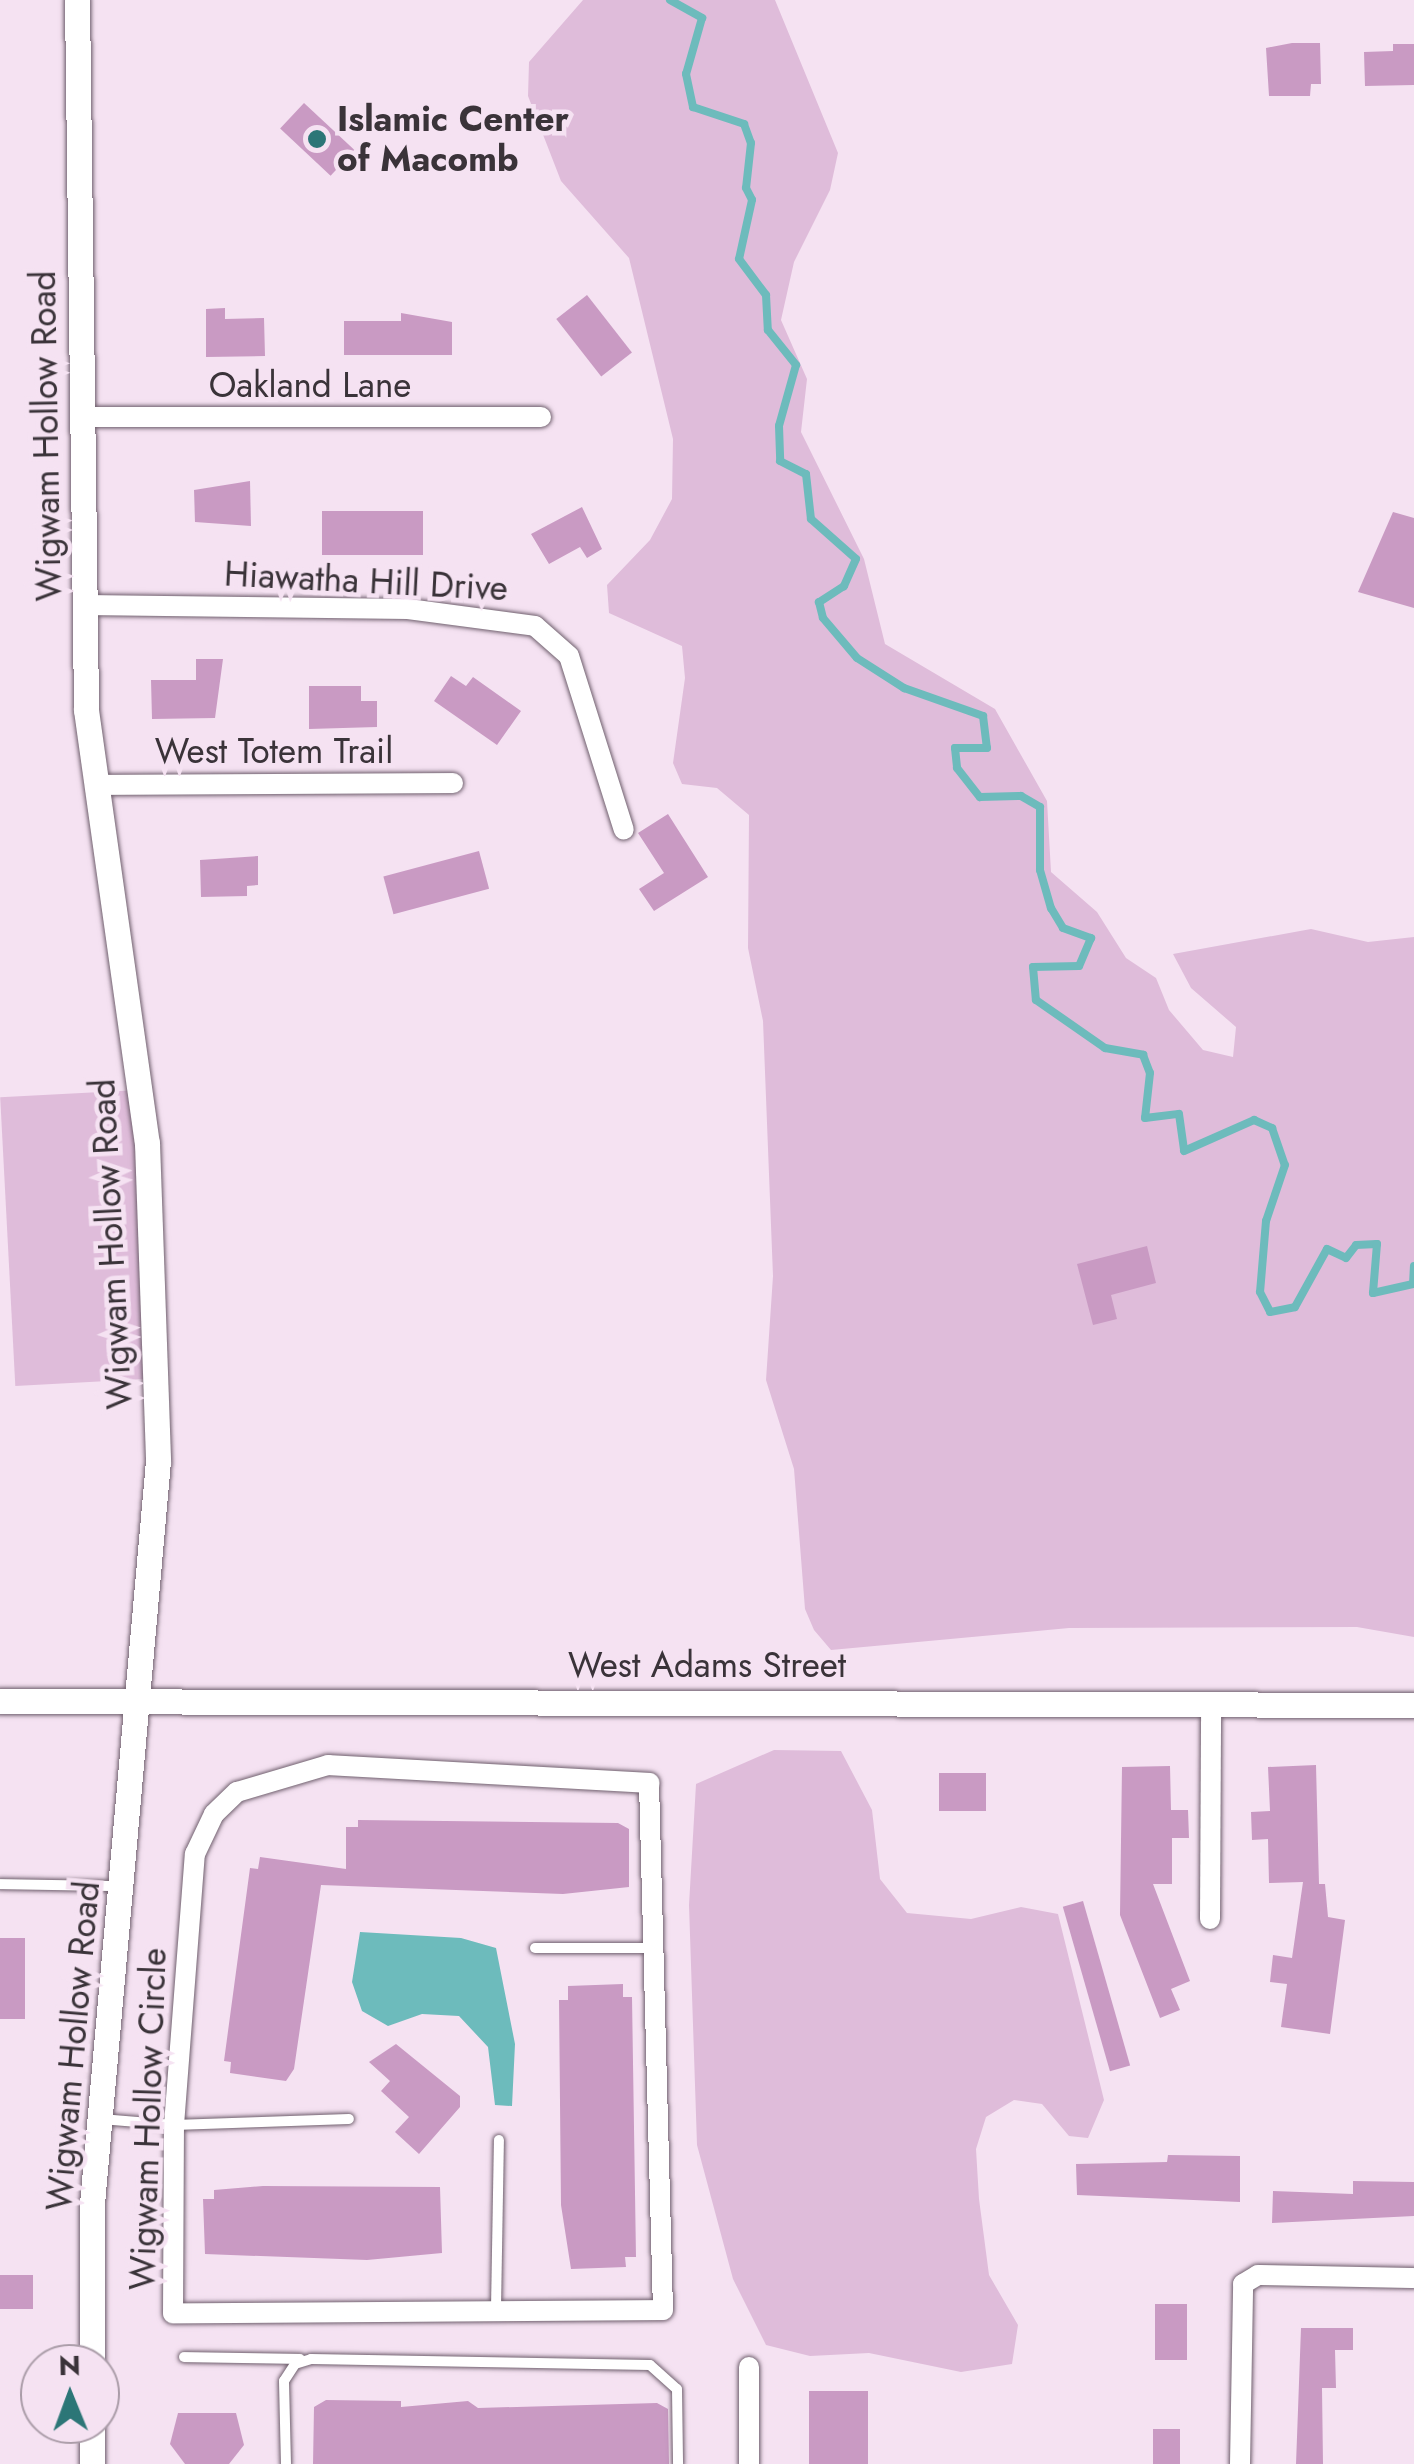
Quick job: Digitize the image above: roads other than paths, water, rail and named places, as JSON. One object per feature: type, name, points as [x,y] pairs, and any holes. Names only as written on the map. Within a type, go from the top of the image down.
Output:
[{"type":"street","name":"Wigwam Hollow Road","points":[[77,0],[84,605],[95,785],[148,1143],[158,1460],[100,2119],[93,2344]]},
{"type":"street","name":"Oakland Lane","points":[[80,417],[541,417]]},
{"type":"street","name":"Hiawatha Hill Drive","points":[[84,605],[408,609],[536,626],[569,656],[624,830]]},
{"type":"street","name":"West Totem Trail","points":[[95,785],[453,783]]},
{"type":"street","name":"West Adams Street","points":[[0,1701],[1414,1704]]},
{"type":"street","points":[[1210,1919],[1211,1702]]},
{"type":"street","name":"Wigwam Hollow Circle","points":[[328,1764],[648,1783],[663,2310],[496,2308],[174,2313],[174,2125],[195,1854],[214,1814],[237,1792],[288,1770],[328,1764]]},
{"type":"street","points":[[1240,2464],[1243,2284],[1258,2275],[1414,2278]]},
{"type":"street","points":[[748,2367],[749,2464]]},
{"type":"lane","points":[[0,1884],[122,1886]]},
{"type":"lane","points":[[534,1948],[653,1948]]},
{"type":"lane","points":[[100,2119],[174,2125],[349,2118]]},
{"type":"lane","points":[[496,2308],[499,2140]]},
{"type":"lane","points":[[184,2357],[650,2365],[676,2389],[678,2464]]},
{"type":"lane","points":[[286,2464],[284,2381],[295,2364],[311,2359]]},
{"type":"waterway","points":[[670,0],[702,18],[686,74],[693,107],[744,124],[751,143],[746,188],[752,200],[739,259],[766,295],[768,330],[796,365],[779,426],[780,461],[806,474],[811,519],[856,559],[844,586],[819,602],[823,618],[857,658],[904,688],[983,716],[987,748],[955,748],[957,768],[980,797],[1021,796],[1040,807],[1040,870],[1051,908],[1063,928],[1091,938],[1079,966],[1033,967],[1036,1000],[1105,1048],[1143,1055],[1150,1073],[1145,1118],[1179,1114],[1184,1151],[1254,1120],[1272,1128],[1285,1165],[1266,1221],[1260,1292],[1270,1312],[1295,1307],[1327,1249],[1346,1258],[1356,1245],[1377,1244],[1373,1293],[1413,1284],[1414,1266]]},
{"type":"place","name":"Islamic Center of Macomb","points":[[317,139]]}]
